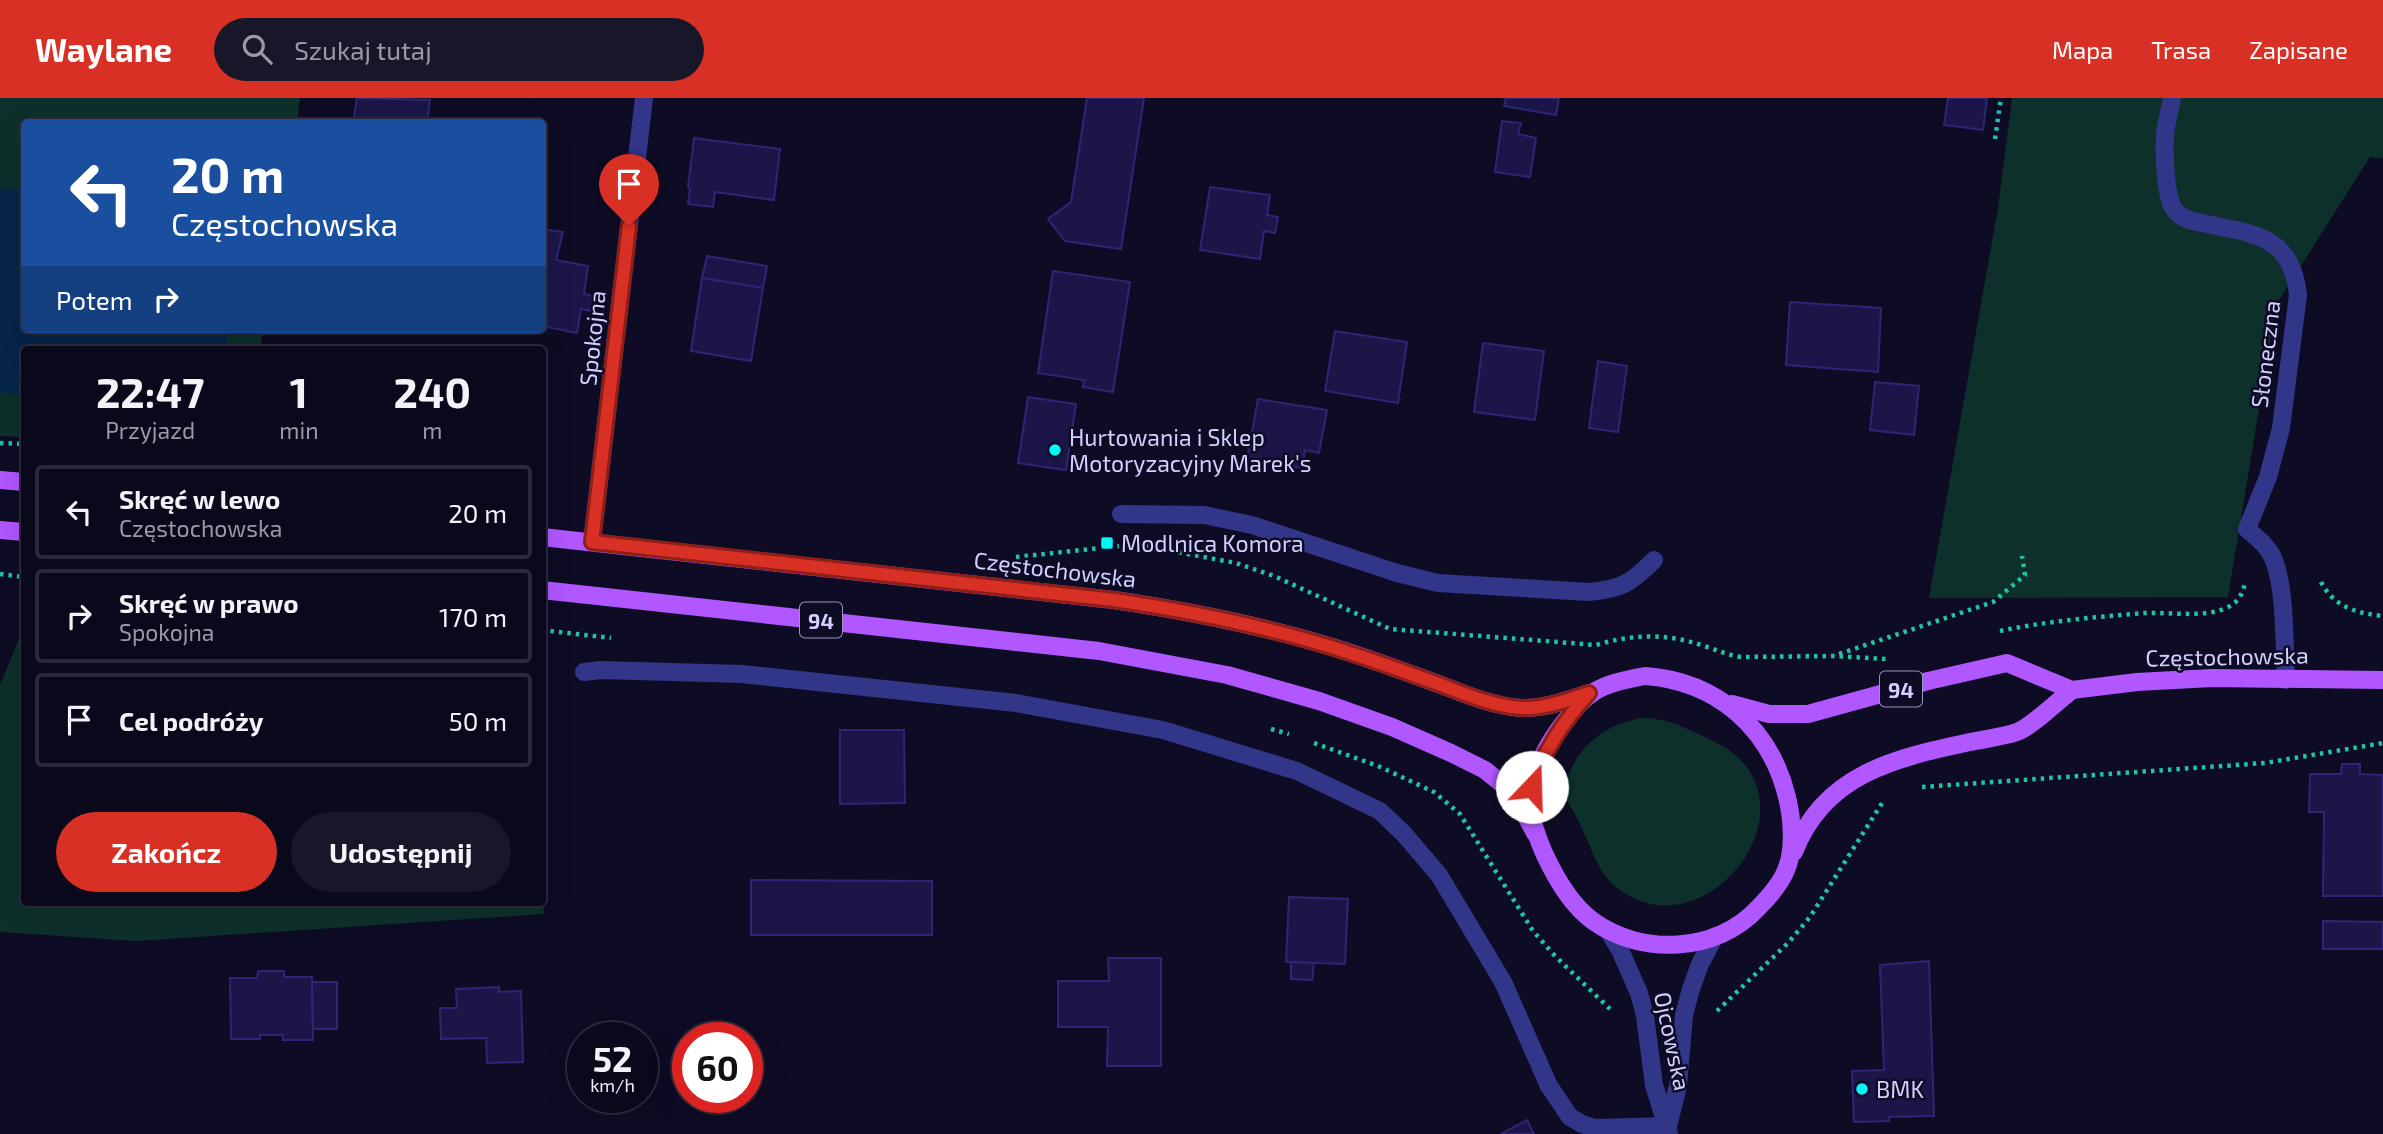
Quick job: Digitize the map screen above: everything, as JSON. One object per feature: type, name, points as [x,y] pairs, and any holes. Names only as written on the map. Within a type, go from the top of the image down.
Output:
[{"type":"main road","points":[[0,480],[21,482]]},
{"type":"main road","points":[[0,530],[21,532]]},
{"type":"main road","name":"Częstochowska","points":[[546,537],[1114,600],[1197,612],[1353,654],[1475,698],[1505,706],[1544,706],[1589,693]]},
{"type":"main road","name":"94","points":[[546,590],[1099,651],[1227,674],[1319,701],[1380,723],[1485,770],[1506,787],[1519,803],[1550,867],[1591,920],[1608,930],[1644,943],[1666,945],[1692,944],[1716,936],[1754,913],[1773,892],[1787,869],[1809,820],[1830,796],[1854,779],[1915,756],[2020,731],[2072,690]]},
{"type":"main road","name":"Częstochowska","points":[[1726,702],[1769,714],[1808,714],[1928,681],[2007,663],[2072,690],[2149,681],[2212,678],[2383,680]]},
{"type":"main road","name":"94","points":[[1535,833],[1530,808],[1532,787],[1538,766],[1553,738],[1589,693],[1624,680],[1655,677],[1690,684],[1726,702],[1753,728],[1768,749],[1781,775],[1788,800],[1791,826],[1787,869]]},
{"type":"street","name":"Spokojna","points":[[592,542],[644,98]]},
{"type":"street","name":"Słoneczna","points":[[2172,98],[2165,144],[2170,196],[2174,209],[2187,220],[2259,235],[2278,246],[2296,275],[2298,295],[2281,428],[2268,477],[2247,529],[2263,543],[2273,558],[2279,582],[2286,680]]},
{"type":"street","points":[[1121,514],[1204,515],[1252,525],[1397,573],[1438,583],[1589,592],[1614,590],[1637,577],[1654,560]]},
{"type":"street","points":[[583,672],[601,670],[742,674],[1016,703],[1163,730],[1297,771],[1380,811],[1439,875],[1503,982],[1549,1086],[1570,1117],[1595,1128],[1669,1130]]},
{"type":"street","name":"Ojcowska","points":[[1608,930],[1639,993],[1645,1016],[1654,1085],[1669,1130]]},
{"type":"street","name":"Ojcowska","points":[[1669,1130],[1678,1086],[1684,1015],[1690,989],[1716,936]]},
{"type":"path","points":[[1995,139],[2001,98]]},
{"type":"path","points":[[0,443],[21,444]]},
{"type":"path","points":[[1835,656],[1993,601],[2025,575],[2022,556]]},
{"type":"path","points":[[0,575],[21,577]]},
{"type":"path","points":[[2321,582],[2336,602],[2350,610],[2383,616]]},
{"type":"path","points":[[546,630],[612,638]]},
{"type":"path","points":[[1268,728],[1293,736]]},
{"type":"path","points":[[1305,740],[1378,766],[1434,792],[1460,814],[1533,931],[1614,1013]]},
{"type":"path","points":[[1914,789],[2266,763],[2383,743]]},
{"type":"path","points":[[1716,1012],[1788,943],[1810,917],[1885,798],[1895,794]]},
{"type":"green space","points":[[0,98],[300,98],[297,119],[21,119],[21,333],[262,333],[261,346],[21,346],[21,437],[0,436]]},
{"type":"green space","points":[[2012,98],[2383,98],[2383,158],[2370,157],[2276,305],[2228,597],[1929,598],[1998,208]]},
{"type":"green space","points":[[21,634],[21,906],[544,906],[544,914],[136,941],[0,932],[0,685]]},
{"type":"green space","points":[[1640,718],[1674,723],[1723,746],[1733,753],[1754,780],[1760,811],[1753,842],[1736,870],[1711,892],[1681,904],[1648,903],[1616,887],[1601,869],[1561,792],[1573,764],[1590,743],[1611,728]]},
{"type":"water","points":[[21,188],[21,333],[227,333],[226,346],[21,346],[21,396],[0,392],[0,189]]},
{"type":"building","points":[[357,98],[430,100],[427,119],[354,119]]},
{"type":"building","points":[[1087,98],[1144,98],[1121,249],[1065,241],[1048,219],[1071,202]]},
{"type":"building","points":[[1506,98],[1559,98],[1556,115],[1504,106]]},
{"type":"building","points":[[1948,98],[1987,98],[1983,130],[1944,125]]},
{"type":"building","points":[[1502,121],[1521,123],[1518,134],[1536,138],[1530,177],[1495,172]]},
{"type":"building","points":[[694,138],[780,149],[774,200],[715,192],[713,207],[688,204]]},
{"type":"building","points":[[1210,187],[1270,195],[1267,215],[1278,217],[1275,233],[1264,231],[1260,259],[1200,250]]},
{"type":"building","points":[[546,230],[563,232],[556,260],[588,266],[584,294],[594,296],[591,311],[581,309],[577,333],[546,327]]},
{"type":"building","points":[[707,256],[767,266],[763,288],[702,278]]},
{"type":"building","points":[[1053,271],[1130,282],[1113,392],[1083,387],[1084,380],[1038,373]]},
{"type":"building","points":[[702,278],[763,288],[751,361],[691,351]]},
{"type":"building","points":[[1790,302],[1881,308],[1878,372],[1786,365]]},
{"type":"building","points":[[1335,331],[1407,342],[1398,403],[1325,391]]},
{"type":"building","points":[[1483,343],[1544,351],[1535,420],[1474,412]]},
{"type":"building","points":[[1598,361],[1627,366],[1618,432],[1589,428]]},
{"type":"building","points":[[1875,382],[1919,386],[1914,435],[1870,430]]},
{"type":"building","points":[[1028,397],[1076,404],[1066,470],[1018,463]]},
{"type":"building","points":[[1258,399],[1327,410],[1319,453],[1305,450],[1302,468],[1247,459]]},
{"type":"building","points":[[840,730],[904,730],[905,803],[840,804]]},
{"type":"building","points":[[2342,764],[2360,764],[2360,774],[2383,775],[2383,896],[2323,896],[2324,812],[2309,812],[2310,774],[2341,774]]},
{"type":"building","points":[[751,880],[932,881],[932,935],[751,935]]},
{"type":"building","points":[[1289,897],[1348,899],[1345,964],[1286,962]]},
{"type":"building","points":[[2323,921],[2383,922],[2383,949],[2323,949]]},
{"type":"building","points":[[1108,958],[1161,958],[1161,1066],[1107,1066],[1108,1027],[1058,1027],[1058,981],[1109,981]]},
{"type":"building","points":[[1929,961],[1934,1116],[1889,1117],[1889,1121],[1854,1122],[1852,1071],[1884,1070],[1880,965]]},
{"type":"building","points":[[1291,962],[1314,963],[1312,980],[1291,979]]},
{"type":"building","points":[[258,971],[284,971],[284,977],[312,977],[313,1040],[283,1040],[283,1035],[260,1035],[260,1039],[231,1039],[230,978],[257,978]]},
{"type":"building","points":[[312,982],[337,982],[337,1029],[313,1029]]},
{"type":"building","points":[[499,987],[499,992],[521,991],[523,1062],[487,1063],[486,1038],[441,1039],[440,1008],[457,1008],[456,989]]},
{"type":"building","points":[[1527,1120],[1534,1134],[1501,1134]]},
{"type":"place","name":"Hurtowania i Sklep Motoryzacyjny Marek's","points":[[1055,450]]},
{"type":"place","name":"Modlnica Komora","points":[[1107,543]]},
{"type":"place","name":"BMK","points":[[1862,1089]]},
{"type":"route","points":[[629,226],[592,542],[1114,600],[1197,612],[1353,654],[1475,698],[1505,706],[1544,706],[1589,693],[1553,738],[1538,766],[1532,787]]}]
